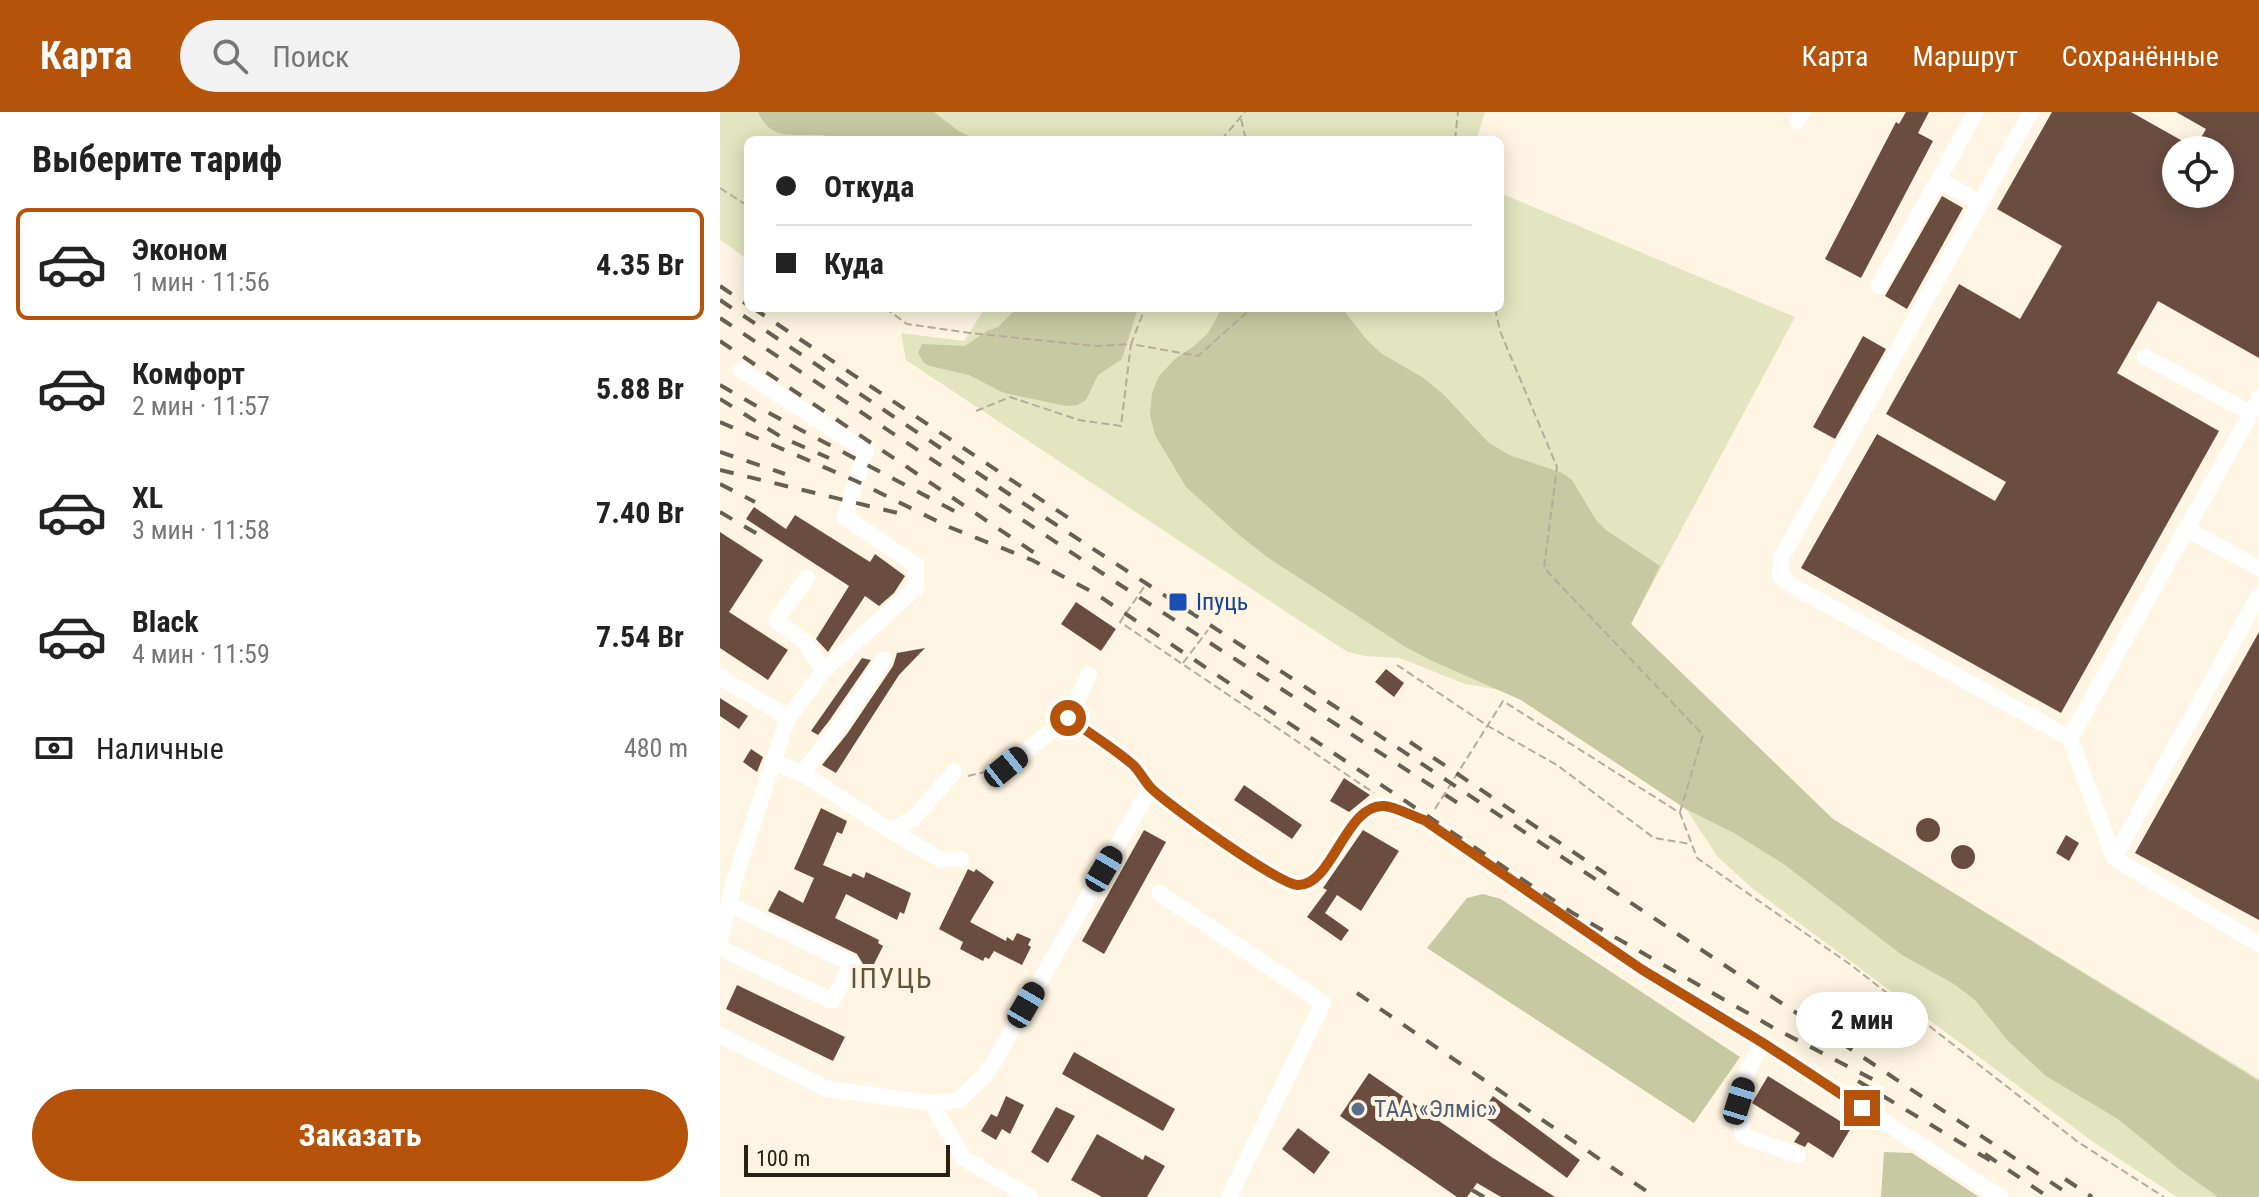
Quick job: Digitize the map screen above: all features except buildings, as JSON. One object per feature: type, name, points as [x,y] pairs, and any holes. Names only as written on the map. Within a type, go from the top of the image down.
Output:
[{"type":"street","points":[[1879,286],[1976,112]]},
{"type":"street","points":[[2031,112],[1782,556],[1780,575],[1791,585],[2070,738],[2114,858],[2259,944]]},
{"type":"street","points":[[1938,180],[1979,202]]},
{"type":"street","points":[[2070,738],[2255,406],[2145,357]]},
{"type":"street","points":[[720,940],[787,720],[823,671],[916,588],[916,565],[845,517],[866,451],[741,370]]},
{"type":"street","points":[[2186,529],[2259,568]]},
{"type":"street","points":[[807,578],[776,620],[805,642],[823,671]]},
{"type":"street","points":[[2114,858],[2259,595]]},
{"type":"street","points":[[802,773],[838,728],[884,660]]},
{"type":"street","points":[[1006,767],[1068,718],[1089,675]]},
{"type":"street","points":[[720,677],[776,710],[787,720]]},
{"type":"street","points":[[1068,718],[1135,766],[1150,788],[1261,868],[1285,881],[1300,885],[1314,880],[1361,816],[1372,808],[1386,806],[1424,820],[1641,969],[1763,1043],[2000,1197]]},
{"type":"street","points":[[772,762],[802,773],[940,859],[961,859]]},
{"type":"street","points":[[890,830],[913,819],[950,776]]},
{"type":"street","points":[[720,1035],[827,1089],[931,1103],[959,1100],[984,1076],[1150,788]]},
{"type":"street","points":[[1159,893],[1323,1003],[1229,1197]]},
{"type":"street","points":[[720,948],[832,1001],[852,964],[729,904]]},
{"type":"street","points":[[1763,1043],[1750,1064],[1739,1101],[1743,1136],[1798,1155]]},
{"type":"street","points":[[931,1103],[963,1158],[1030,1197]]},
{"type":"path","points":[[1225,136],[1245,112]]},
{"type":"path","points":[[1455,136],[1458,112]]},
{"type":"path","points":[[1241,118],[1245,136]]},
{"type":"path","points":[[720,188],[744,203]]},
{"type":"path","points":[[890,312],[907,324],[1096,346],[1131,344],[1198,356],[1248,312]]},
{"type":"path","points":[[976,411],[1010,397],[1079,420],[1121,426],[1131,344],[1143,312]]},
{"type":"path","points":[[1496,312],[1500,331],[1557,467],[1544,568],[1703,735],[1680,813]]},
{"type":"path","points":[[1144,587],[1120,622],[1373,792],[1386,806]]},
{"type":"path","points":[[1183,664],[1208,630]]},
{"type":"path","points":[[1397,665],[1488,726],[1557,765],[1654,838],[1692,844]]},
{"type":"path","points":[[1424,820],[1431,815],[1503,701],[1680,813],[1697,858],[1851,965],[2078,1142],[2164,1197]]},
{"type":"path","points":[[950,776],[1006,767]]},
{"type":"green space","points":[[720,112],[1485,112],[1477,136],[744,136],[744,257],[720,240]]},
{"type":"green space","points":[[758,112],[934,112],[968,136],[794,135],[774,131]]},
{"type":"green space","points":[[1504,195],[1795,317],[1631,624],[1833,819],[2259,1079],[2259,1197],[2177,1197],[2092,1141],[1752,888],[1718,857],[1686,809],[1521,700],[1500,690],[1465,684],[1400,658],[1348,652],[906,360],[901,333],[964,341],[982,312],[1504,312]]},
{"type":"green space","points":[[1013,312],[1137,312],[1122,359],[1098,375],[1086,400],[1077,405],[1066,406],[1004,393],[969,375],[930,366],[918,353],[922,344],[965,346],[998,327]]},
{"type":"green space","points":[[1220,312],[1345,312],[1382,354],[1422,377],[1443,394],[1488,442],[1509,455],[1562,473],[1572,480],[1596,520],[1606,530],[1660,566],[1631,624],[1833,819],[2259,1081],[2259,1197],[2218,1197],[2118,1119],[2046,1076],[2008,1041],[1975,1000],[1954,984],[1902,955],[1785,865],[1734,833],[1686,809],[1521,700],[1404,646],[1267,557],[1239,535],[1186,487],[1155,435],[1150,415],[1152,393],[1159,376],[1208,333]]},
{"type":"green space","points":[[1483,894],[1501,899],[1740,1057],[1694,1123],[1427,948],[1467,898]]},
{"type":"green space","points":[[1884,1152],[1912,1153],[1979,1197],[1881,1197]]},
{"type":"railway","points":[[720,286],[744,302]]},
{"type":"railway","points":[[720,300],[2073,1197]]},
{"type":"railway","points":[[759,312],[1079,525]]},
{"type":"railway","points":[[720,318],[1111,579],[1464,807]]},
{"type":"railway","points":[[720,341],[1036,554]]},
{"type":"railway","points":[[720,385],[960,514]]},
{"type":"railway","points":[[720,399],[783,438],[829,458]]},
{"type":"railway","points":[[720,422],[856,481],[949,527],[1032,560],[1096,594],[1571,912],[1772,1027],[1876,1081]]},
{"type":"railway","points":[[720,452],[785,474]]},
{"type":"railway","points":[[720,470],[906,515]]},
{"type":"railway","points":[[720,484],[755,502]]},
{"type":"railway","points":[[720,512],[759,535]]},
{"type":"railway","points":[[1410,742],[1606,874]]},
{"type":"railway","points":[[1357,993],[1655,1197]]},
{"type":"railway","points":[[1858,1081],[1991,1161]]},
{"type":"railway","points":[[1985,1154],[2048,1197]]},
{"type":"railway","points":[[2065,1179],[2092,1197]]},
{"type":"railway","points":[[1472,1190],[1484,1197]]},
{"type":"place","name":"Іпуць","points":[[1178,602]]},
{"type":"place","name":"ТАА «Элміс»","points":[[1358,1109]]},
{"type":"district","name":"ІПУЦЬ","points":[[892,978]]},
{"type":"route","points":[[1068,718],[1135,766],[1150,788],[1261,868],[1285,881],[1300,885],[1314,880],[1361,816],[1372,808],[1386,806],[1424,820],[1641,969],[1862,1108]]}]
